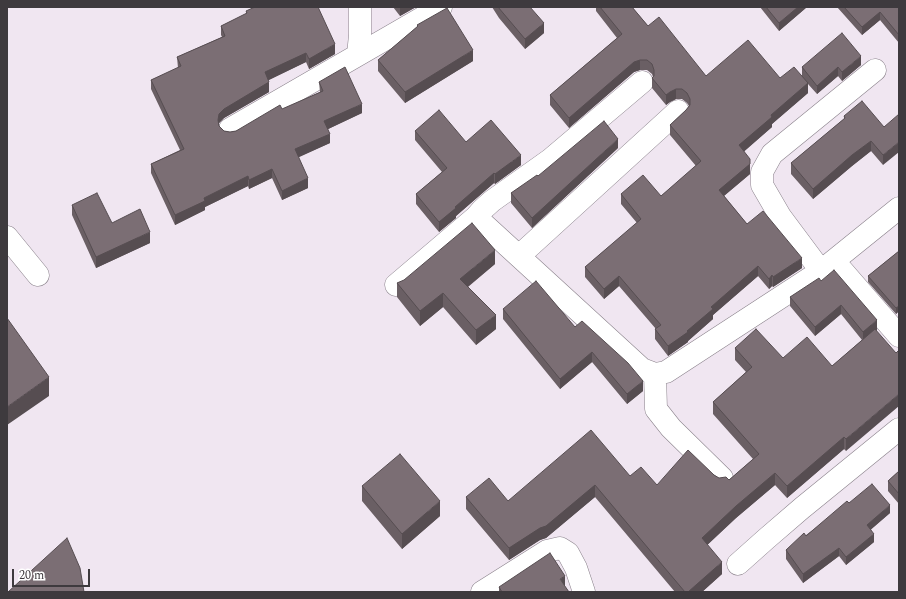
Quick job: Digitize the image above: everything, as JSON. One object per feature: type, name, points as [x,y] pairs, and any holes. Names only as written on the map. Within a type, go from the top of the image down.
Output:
[{"type":"street","points":[[358,55],[360,7]]},
{"type":"street","points":[[230,129],[441,7]]},
{"type":"street","points":[[875,70],[772,154],[762,172],[762,185],[780,216],[899,336]]},
{"type":"street","points":[[396,285],[476,217],[492,200],[551,159],[642,82]]},
{"type":"street","points":[[519,256],[678,111]]},
{"type":"street","points":[[476,217],[642,369],[655,374],[666,372],[828,266],[899,208]]},
{"type":"street","points":[[7,237],[38,275]]},
{"type":"street","points":[[655,374],[656,409],[671,428],[722,478]]},
{"type":"street","points":[[738,564],[802,508],[899,429]]},
{"type":"street","points":[[484,591],[547,551],[560,548],[568,553],[576,568],[584,592]]},
{"type":"building","points":[[255,7],[318,7],[335,44],[309,59],[306,53],[265,72],[269,82],[224,109],[219,114],[219,126],[224,131],[236,131],[280,105],[282,109],[323,91],[319,82],[345,67],[362,104],[324,121],[330,134],[295,149],[308,178],[282,191],[272,169],[249,180],[248,176],[204,198],[205,201],[175,215],[151,164],[184,149],[151,80],[181,66],[177,57],[225,36],[221,26],[247,13],[246,11]]},
{"type":"building","points":[[498,7],[530,7],[544,23],[525,39]]},
{"type":"building","points":[[600,7],[632,7],[648,26],[659,17],[706,76],[748,40],[780,78],[794,67],[808,83],[771,115],[772,117],[739,145],[750,159],[750,164],[719,190],[747,224],[763,211],[802,258],[773,277],[772,275],[769,279],[758,266],[711,307],[713,309],[687,331],[688,332],[668,346],[655,329],[661,325],[619,276],[604,289],[585,267],[641,219],[621,194],[643,175],[661,196],[701,161],[670,125],[690,105],[690,99],[687,93],[682,89],[676,89],[666,95],[652,78],[654,76],[654,70],[652,64],[647,60],[640,60],[634,62],[569,118],[550,95],[622,34]]},
{"type":"building","points":[[766,7],[798,7],[779,23]]},
{"type":"building","points":[[844,7],[899,7],[899,35],[880,12],[862,27]]},
{"type":"building","points":[[447,8],[473,50],[405,92],[378,60],[418,26],[417,25]]},
{"type":"building","points":[[842,33],[861,56],[842,72],[838,67],[817,86],[802,67]]},
{"type":"building","points":[[862,101],[884,127],[899,114],[899,142],[883,155],[871,141],[852,155],[813,189],[791,163],[845,118],[844,116]]},
{"type":"building","points":[[439,110],[466,142],[491,120],[521,155],[495,174],[494,173],[439,222],[416,194],[447,168],[415,131]]},
{"type":"building","points":[[604,121],[618,139],[532,218],[511,193],[537,175],[538,176]]},
{"type":"building","points":[[97,193],[112,223],[140,209],[150,232],[96,257],[72,205]]},
{"type":"building","points":[[472,223],[495,250],[460,279],[496,315],[476,330],[443,293],[420,311],[397,283],[404,280]]},
{"type":"building","points":[[899,251],[899,306],[896,308],[868,276]]},
{"type":"building","points":[[834,270],[877,320],[863,332],[841,305],[815,327],[790,297],[819,278],[821,281]]},
{"type":"building","points":[[536,281],[575,327],[582,321],[628,363],[643,381],[627,394],[592,352],[560,379],[503,309]]},
{"type":"building","points":[[7,318],[49,377],[7,407]]},
{"type":"building","points":[[756,329],[783,358],[807,337],[832,366],[875,329],[896,353],[899,350],[899,394],[846,439],[844,437],[787,486],[775,473],[736,506],[702,538],[722,562],[688,592],[685,592],[595,485],[546,526],[540,528],[509,548],[466,497],[489,478],[508,501],[591,430],[630,476],[641,467],[657,485],[688,450],[714,475],[719,478],[726,477],[729,480],[759,454],[713,402],[752,367],[735,348]]},
{"type":"building","points":[[400,454],[440,501],[402,534],[362,486]]},
{"type":"building","points":[[899,471],[899,494],[888,481]]},
{"type":"building","points":[[872,484],[890,505],[867,525],[874,534],[846,557],[839,548],[803,574],[786,550],[804,533],[806,536],[847,501],[849,503]]},
{"type":"building","points":[[67,538],[80,568],[84,592],[8,592]]},
{"type":"building","points":[[550,553],[565,576],[560,579],[569,592],[502,592],[499,587]]}]
